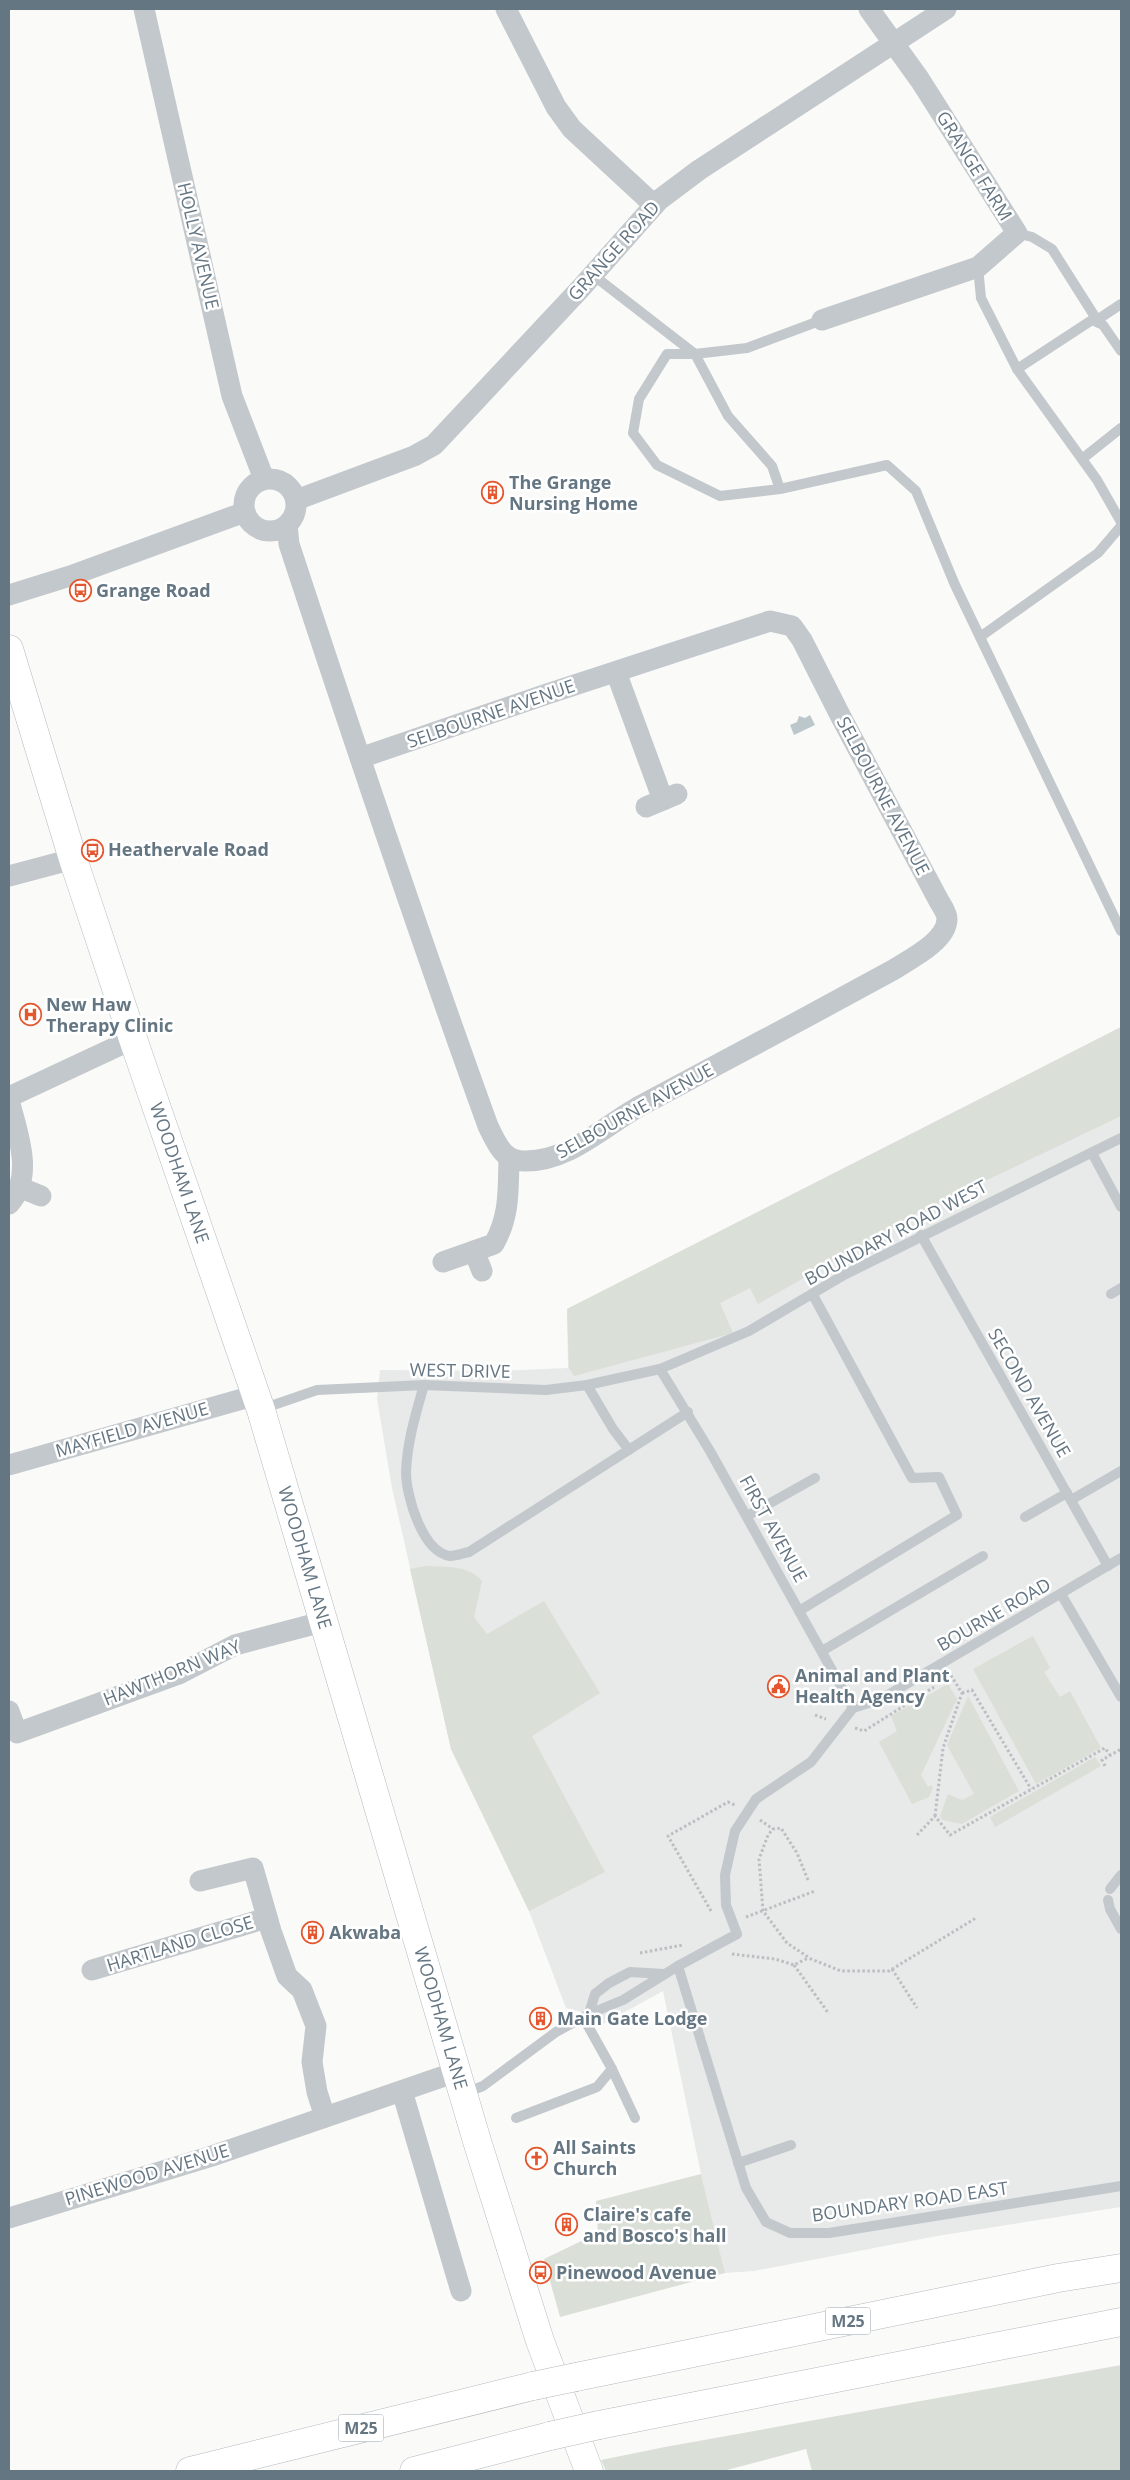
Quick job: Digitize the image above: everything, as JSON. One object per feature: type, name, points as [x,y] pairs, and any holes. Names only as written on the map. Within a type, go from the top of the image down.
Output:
[{"type":"main road","name":"WOODHAM LANE","points":[[9,649],[73,858],[258,1402],[459,2083],[540,2341],[589,2471]]},
{"type":"main road","name":"M25","points":[[190,2471],[576,2376],[1058,2278],[1121,2268]]},
{"type":"main road","points":[[414,2471],[599,2425],[1121,2322]]},
{"type":"street","name":"HOLLY AVENUE","points":[[144,9],[232,396],[264,479]]},
{"type":"street","points":[[506,9],[551,99],[572,129],[654,205]]},
{"type":"street","name":"GRANGE FARM","points":[[822,320],[978,267],[1017,233],[920,80],[869,9]]},
{"type":"street","name":"GRANGE ROAD","points":[[296,500],[414,456],[434,445],[593,275],[654,205],[698,170],[946,9]]},
{"type":"street","points":[[273,478],[288,485],[296,500],[293,518],[280,530],[262,530],[254,526],[244,512],[244,503],[250,488],[264,479],[273,478]]},
{"type":"street","points":[[9,595],[70,576],[244,512]]},
{"type":"street","points":[[287,525],[289,544],[431,968],[485,1117],[499,1149],[509,1159],[508,1200],[504,1227],[494,1244],[443,1262]]},
{"type":"street","name":"SELBOURNE AVENUE","points":[[360,758],[770,621],[792,626],[802,640],[947,917],[946,928],[930,946],[893,970],[638,1108],[565,1153],[544,1160],[525,1162],[509,1159]]},
{"type":"street","points":[[616,672],[662,800]]},
{"type":"street","points":[[9,876],[73,858]]},
{"type":"street","points":[[41,1196],[14,1196],[23,1164],[9,1098],[133,1039]]},
{"type":"street","points":[[474,1251],[482,1271]]},
{"type":"street","name":"MAYFIELD AVENUE","points":[[9,1465],[258,1402]]},
{"type":"street","name":"HAWTHORN WAY","points":[[9,1711],[17,1733],[179,1674],[235,1645],[322,1622]]},
{"type":"street","name":"HARTLAND CLOSE","points":[[200,1881],[252,1868],[287,1976],[302,1990],[316,2026],[312,2062],[317,2092],[325,2117]]},
{"type":"street","name":"HARTLAND CLOSE","points":[[92,1970],[267,1918]]},
{"type":"street","name":"PINEWOOD AVENUE","points":[[9,2218],[212,2156],[402,2091],[459,2083]]},
{"type":"street","points":[[402,2091],[461,2290]]},
{"type":"lane","points":[[1017,233],[1032,237],[1052,249],[1097,320],[1103,325],[1121,351]]},
{"type":"lane","points":[[978,267],[981,298],[1017,368],[1082,459],[1121,522]]},
{"type":"lane","points":[[593,275],[695,354],[728,416],[772,466],[780,489]]},
{"type":"lane","points":[[1017,368],[1086,322],[1097,320],[1121,304]]},
{"type":"lane","points":[[822,320],[747,348],[695,354],[667,354],[639,399],[633,433],[657,465],[720,496],[780,489],[887,465],[916,491],[955,585],[1121,931]]},
{"type":"lane","points":[[1082,459],[1121,428]]},
{"type":"lane","points":[[980,637],[1098,553],[1121,526]]},
{"type":"lane","name":"BOUNDARY ROAD WEST","points":[[660,1369],[749,1331],[844,1275],[921,1235],[1121,1138]]},
{"type":"lane","points":[[1092,1152],[1121,1207]]},
{"type":"lane","name":"SECOND AVENUE","points":[[921,1235],[1108,1566]]},
{"type":"lane","points":[[1111,1294],[1121,1288]]},
{"type":"lane","points":[[799,1611],[957,1515],[939,1477],[912,1478],[813,1294]]},
{"type":"lane","name":"WEST DRIVE","points":[[258,1402],[317,1390],[424,1385],[546,1390],[587,1385],[660,1369]]},
{"type":"lane","name":"FIRST AVENUE","points":[[660,1369],[688,1412],[853,1708]]},
{"type":"lane","points":[[424,1385],[413,1424],[406,1473],[413,1509],[424,1535],[434,1548],[450,1556],[469,1552],[688,1412]]},
{"type":"lane","points":[[587,1385],[613,1429],[629,1450]]},
{"type":"lane","points":[[1025,1517],[1121,1471]]},
{"type":"lane","points":[[747,1516],[815,1478]]},
{"type":"lane","points":[[822,1650],[983,1556]]},
{"type":"lane","name":"BOURNE ROAD","points":[[853,1708],[880,1699],[1121,1558]]},
{"type":"lane","points":[[1061,1594],[1121,1697]]},
{"type":"lane","points":[[459,2083],[483,2086],[556,2032],[586,2016],[623,2000],[664,1974],[737,1934],[726,1905],[724,1876],[734,1831],[756,1799],[811,1762],[853,1708]]},
{"type":"lane","points":[[1110,1889],[1121,1875]]},
{"type":"lane","points":[[1108,1900],[1110,1909],[1121,1929]]},
{"type":"lane","name":"BOUNDARY ROAD EAST","points":[[678,1966],[746,2188],[766,2222],[790,2233],[829,2233],[1121,2186]]},
{"type":"lane","points":[[635,2118],[586,2016],[594,1994],[609,1983],[630,1972],[664,1974]]},
{"type":"lane","points":[[516,2118],[597,2086],[612,2069]]},
{"type":"lane","points":[[738,2163],[791,2146]]},
{"type":"path","points":[[943,1663],[962,1694]]},
{"type":"path","points":[[917,1835],[935,1816],[943,1748],[962,1694],[972,1690],[1031,1790]]},
{"type":"path","points":[[935,1816],[950,1835],[1106,1748],[1110,1755]]},
{"type":"path","points":[[1105,1766],[1102,1760],[1121,1749]]},
{"type":"path","points":[[716,1920],[668,1836],[728,1802],[747,1810],[773,1829]]},
{"type":"path","points":[[808,1880],[796,1853],[781,1828],[773,1829],[768,1835],[759,1859],[763,1911],[787,1943],[808,1957],[841,1971],[892,1969],[976,1918]]},
{"type":"path","points":[[712,1948],[721,1952],[775,1959],[794,1965],[829,2014]]},
{"type":"path","points":[[794,1965],[808,1957]]},
{"type":"path","points":[[892,1969],[917,2008]]},
{"type":"shaded area","points":[[810,715],[815,725],[794,735],[790,725],[797,722],[799,716],[805,718]]},
{"type":"shaded area","name":"Animal and Plant Health Agency","points":[[1121,1027],[1121,2207],[937,2236],[754,2271],[725,2273],[701,2174],[663,1991],[601,2025],[589,2014],[566,2008],[529,1911],[451,1749],[392,1488],[377,1399],[380,1370],[497,1371],[568,1368],[567,1309]]},
{"type":"shaded area","points":[[1121,1027],[1121,1116],[914,1215],[758,1304],[750,1288],[720,1303],[733,1333],[574,1376],[569,1368],[567,1309]]},
{"type":"shaded area","points":[[426,1566],[464,1569],[482,1581],[474,1617],[487,1634],[544,1601],[600,1693],[532,1736],[605,1872],[529,1911],[451,1749],[410,1569]]},
{"type":"shaded area","points":[[1033,1636],[1050,1668],[1044,1672],[1060,1697],[1070,1691],[1101,1748],[1036,1784],[973,1669]]},
{"type":"shaded area","points":[[948,1684],[957,1699],[921,1775],[928,1787],[931,1785],[933,1788],[929,1797],[912,1804],[879,1742],[897,1731],[891,1716]]},
{"type":"shaded area","points":[[968,1696],[1019,1791],[962,1824],[942,1820],[940,1816],[948,1794],[962,1800],[974,1794],[947,1745]]},
{"type":"shaded area","points":[[1095,1757],[1101,1766],[995,1827],[990,1817]]},
{"type":"shaded area","points":[[701,2174],[725,2273],[560,2317],[544,2259],[598,2233],[596,2201]]},
{"type":"shaded area","points":[[1121,2365],[1121,2471],[812,2471],[806,2449],[723,2471],[606,2471],[601,2460],[665,2447]]},
{"type":"place","name":"The Grange Nursing Home","points":[[493,493]]},
{"type":"place","name":"Grange Road","points":[[80,591]]},
{"type":"place","name":"Heathervale Road","points":[[92,850]]},
{"type":"place","name":"New Haw Therapy Clinic","points":[[30,1015]]},
{"type":"place","name":"Animal and Plant Health Agency","points":[[779,1686]]},
{"type":"place","name":"Akwaba","points":[[313,1933]]},
{"type":"place","name":"Main Gate Lodge","points":[[541,2019]]},
{"type":"place","name":"All Saints Church","points":[[537,2158]]},
{"type":"place","name":"Claire's cafe and Bosco's hall","points":[[567,2225]]},
{"type":"place","name":"Pinewood Avenue","points":[[540,2273]]}]
